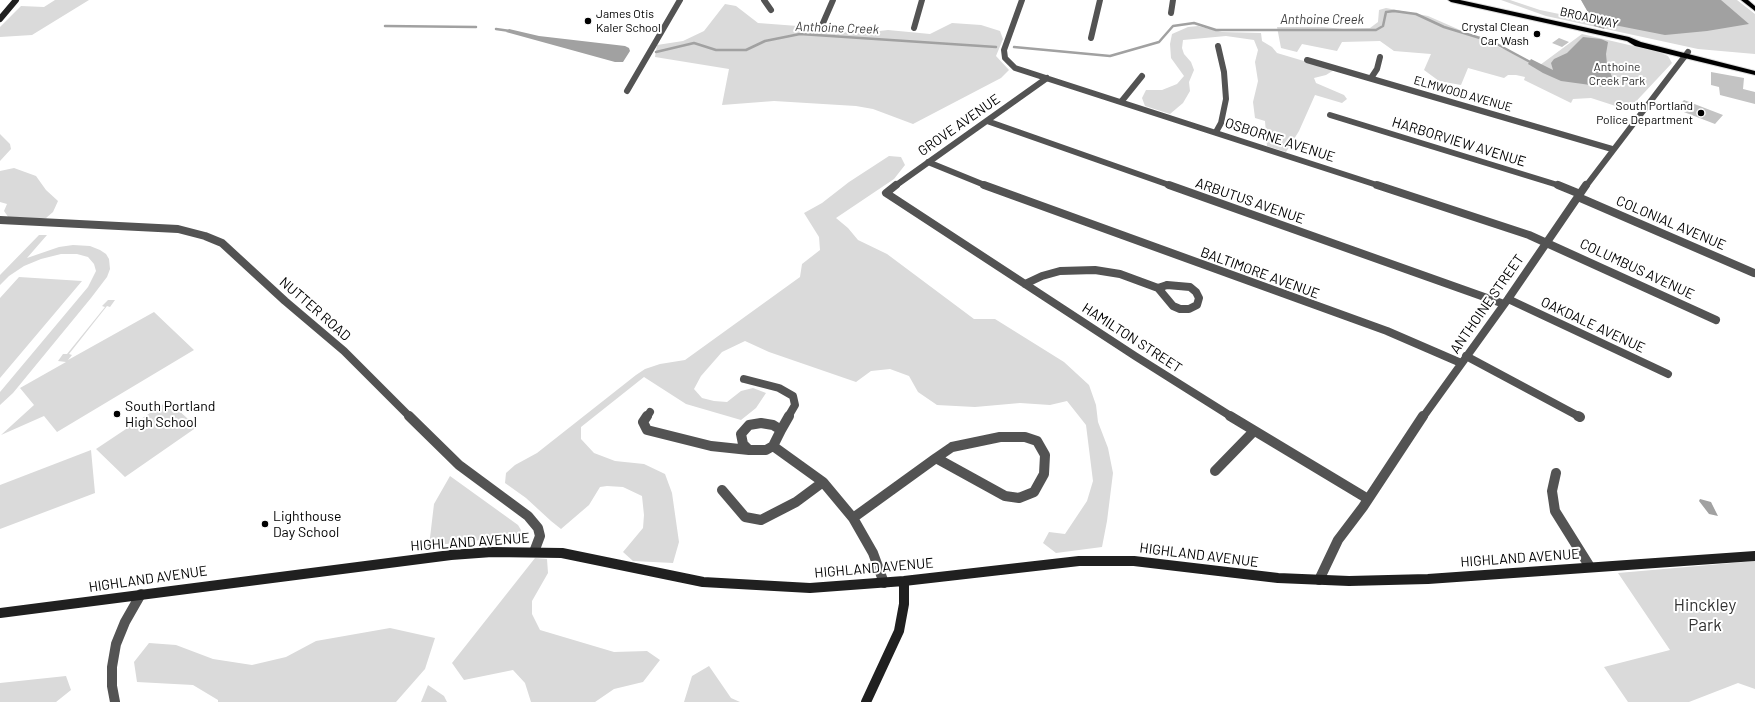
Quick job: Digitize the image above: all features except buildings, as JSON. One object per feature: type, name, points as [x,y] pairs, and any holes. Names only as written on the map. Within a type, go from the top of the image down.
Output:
[{"type":"main road","name":"BROADWAY","points":[[1451,0],[1629,39],[1755,73]]},
{"type":"main road","points":[[1744,0],[1755,9]]},
{"type":"main road","name":"BROADWAY","points":[[1687,54],[1755,66]]},
{"type":"street","points":[[0,19],[16,0]]},
{"type":"street","points":[[627,91],[646,54],[680,0]]},
{"type":"street","points":[[764,0],[772,10]]},
{"type":"street","points":[[823,23],[833,0]]},
{"type":"street","points":[[914,28],[922,0]]},
{"type":"street","name":"OSBORNE AVENUE","points":[[1022,0],[1004,50],[1004,58],[1007,62],[1020,70],[1476,216],[1547,242]]},
{"type":"street","points":[[1091,38],[1100,0]]},
{"type":"street","points":[[1171,13],[1173,0]]},
{"type":"street","points":[[1216,132],[1221,123],[1226,99],[1224,72],[1218,46]]},
{"type":"street","name":"ANTHOINE STREET","points":[[1319,580],[1332,548],[1368,499],[1612,149],[1687,54]]},
{"type":"street","points":[[1371,78],[1377,69],[1380,57]]},
{"type":"street","name":"ELMWOOD AVENUE","points":[[1307,60],[1612,149]]},
{"type":"street","points":[[1121,102],[1142,76]]},
{"type":"street","name":"GROVE AVENUE","points":[[886,193],[1047,78]]},
{"type":"street","name":"HARBORVIEW AVENUE","points":[[1330,115],[1544,180],[1579,196]]},
{"type":"street","name":"ARBUTUS AVENUE","points":[[987,121],[1506,302]]},
{"type":"street","name":"BALTIMORE AVENUE","points":[[928,162],[951,173],[1050,210],[1464,360],[1580,417]]},
{"type":"street","name":"HAMILTON STREET","points":[[886,193],[1025,284],[1254,430],[1368,499]]},
{"type":"street","name":"COLONIAL AVENUE","points":[[1579,196],[1754,273]]},
{"type":"street","name":"NUTTER ROAD","points":[[0,220],[178,229],[205,236],[222,243],[285,301],[344,351],[459,465],[528,516],[538,528],[540,536],[534,552]]},
{"type":"street","name":"COLUMBUS AVENUE","points":[[1547,242],[1716,320]]},
{"type":"street","points":[[1025,284],[1042,276],[1060,271],[1095,270],[1124,275],[1158,288],[1173,306],[1180,309],[1189,309],[1197,305],[1199,298],[1196,292],[1190,287],[1182,285],[1167,285],[1158,288]]},
{"type":"street","name":"OAKDALE AVENUE","points":[[1506,302],[1668,374]]},
{"type":"street","points":[[650,412],[643,422],[644,427],[647,430],[711,446],[740,450],[759,451],[773,446],[795,405],[793,396],[780,388],[744,379]]},
{"type":"street","points":[[749,450],[743,444],[741,434],[749,425],[761,423],[773,425],[781,430]]},
{"type":"street","points":[[1215,472],[1254,430]]},
{"type":"street","points":[[853,518],[896,485],[936,458],[952,448],[977,441],[1000,437],[1025,437],[1037,441],[1045,455],[1044,474],[1034,492],[1019,498],[1006,496],[936,458]]},
{"type":"street","points":[[773,446],[823,482],[853,518],[873,553],[884,583]]},
{"type":"street","points":[[1556,473],[1552,491],[1555,511],[1590,567]]},
{"type":"street","points":[[722,490],[745,517],[761,520],[796,502],[823,482]]},
{"type":"street","name":"HIGHLAND AVENUE","points":[[0,612],[451,555],[534,552],[562,553],[703,582],[810,588],[904,581],[1079,560],[1134,561],[1278,578],[1349,581],[1428,578],[1755,556]]},
{"type":"street","points":[[866,702],[899,631],[904,604],[904,581]]},
{"type":"street","points":[[115,702],[112,686],[112,667],[116,644],[125,622],[141,594]]},
{"type":"green space","points":[[55,0],[89,0],[32,35],[0,37],[0,27],[21,6],[44,7]]},
{"type":"green space","points":[[1501,0],[1510,0],[1540,10],[1593,21],[1581,0],[1737,0],[1755,14],[1755,54],[1698,49],[1546,16]]},
{"type":"green space","points":[[725,4],[736,6],[758,23],[811,27],[838,32],[863,33],[888,30],[930,34],[952,23],[981,25],[1000,31],[1003,39],[996,56],[1009,70],[1001,78],[913,124],[873,109],[856,106],[774,101],[722,105],[729,69],[655,57],[657,45],[683,41],[704,31]]},
{"type":"green space","name":"Anthoine Creek Park","points":[[1386,8],[1428,16],[1540,65],[1582,34],[1659,52],[1668,56],[1672,63],[1628,110],[1591,98],[1573,99],[1571,103],[1524,80],[1525,77],[1516,75],[1508,75],[1504,78],[1468,68],[1461,85],[1439,81],[1424,70],[1431,54],[1394,51],[1380,41],[1342,42],[1337,51],[1302,44],[1297,52],[1281,48],[1277,27],[1323,27],[1343,29],[1370,28],[1378,22],[1379,10]]},
{"type":"green space","points":[[1198,26],[1222,32],[1261,33],[1262,41],[1272,47],[1277,53],[1334,70],[1326,75],[1314,78],[1316,83],[1344,95],[1347,99],[1342,103],[1315,95],[1299,131],[1286,152],[1267,146],[1265,121],[1255,118],[1253,102],[1258,81],[1255,62],[1258,50],[1254,40],[1226,36],[1183,40],[1182,48],[1184,54],[1191,62],[1194,70],[1189,82],[1190,91],[1183,103],[1170,114],[1145,106],[1142,98],[1146,90],[1162,90],[1177,84],[1184,76],[1171,58],[1170,44],[1172,34],[1188,27]]},
{"type":"green space","points":[[0,134],[10,144],[11,149],[0,161]]},
{"type":"green space","points":[[889,156],[901,157],[905,165],[894,179],[836,218],[848,228],[858,240],[887,254],[974,319],[995,319],[1064,362],[1089,385],[1096,405],[1098,422],[1108,448],[1113,473],[1102,547],[1056,553],[1043,543],[1049,532],[1065,534],[1087,501],[1093,481],[1086,425],[1067,401],[1050,405],[1020,403],[975,407],[937,405],[918,392],[909,376],[890,369],[871,371],[856,382],[769,352],[745,341],[722,352],[701,376],[694,389],[702,398],[727,402],[741,391],[753,388],[766,393],[756,408],[741,420],[686,404],[644,377],[581,427],[581,439],[594,453],[615,461],[644,464],[665,474],[672,493],[679,542],[673,563],[633,561],[623,552],[643,528],[644,515],[642,496],[623,487],[600,487],[589,505],[561,529],[526,498],[505,483],[506,473],[515,465],[537,453],[636,375],[645,369],[660,364],[685,360],[800,277],[802,264],[820,250],[819,237],[804,213],[822,203],[849,182]]},
{"type":"green space","points":[[14,168],[36,176],[46,190],[58,201],[53,212],[46,218],[11,221],[4,211],[7,204],[0,202],[0,171]]},
{"type":"green space","points":[[39,235],[47,235],[27,258],[59,247],[73,245],[90,246],[106,254],[109,259],[110,269],[107,277],[91,298],[13,393],[0,405],[0,392],[88,287],[96,271],[94,264],[88,257],[77,254],[61,254],[41,259],[24,266],[9,276],[0,285],[0,275]]},
{"type":"green space","points":[[19,277],[82,281],[0,378],[0,298]]},
{"type":"green space","points":[[108,300],[115,300],[110,307],[107,306],[69,354],[72,355],[68,360],[154,312],[194,350],[57,432],[44,416],[1,435],[34,405],[20,388],[66,362],[58,361],[63,354],[67,354],[105,307],[102,306]]},
{"type":"green space","points":[[168,401],[197,427],[125,477],[96,449]]},
{"type":"green space","points":[[91,450],[95,493],[0,529],[0,485]]},
{"type":"green space","points":[[450,476],[518,525],[521,530],[520,533],[516,536],[429,546],[434,504]]},
{"type":"green space","points":[[535,558],[547,559],[548,573],[532,601],[532,614],[540,630],[614,652],[647,651],[660,660],[643,682],[614,689],[595,702],[531,702],[525,683],[513,670],[464,680],[452,663]]},
{"type":"green space","name":"Hinckley Park","points":[[1755,561],[1755,689],[1738,683],[1689,702],[1628,702],[1604,667],[1670,650],[1618,573]]},
{"type":"green space","points":[[390,628],[435,638],[425,669],[396,702],[218,702],[218,700],[193,685],[137,682],[134,662],[149,643],[176,645],[213,659],[252,665],[286,657],[316,641]]},
{"type":"green space","points":[[709,666],[731,698],[740,702],[684,702],[692,676]]},
{"type":"green space","points":[[66,676],[71,690],[56,702],[0,702],[0,683]]},
{"type":"green space","points":[[428,685],[444,696],[447,702],[421,702]]},
{"type":"shaded area","points":[[1581,0],[1721,0],[1749,24],[1707,31],[1665,35],[1609,24],[1606,25],[1604,29],[1594,26],[1593,21]]},
{"type":"shaded area","points":[[509,29],[539,36],[625,46],[629,48],[630,51],[623,62],[615,62],[506,32]]},
{"type":"shaded area","points":[[1583,37],[1601,39],[1608,42],[1606,54],[1607,64],[1612,77],[1605,87],[1561,81],[1528,64],[1531,59],[1553,70],[1551,63],[1554,59],[1567,53]]},
{"type":"shaded area","points":[[1700,499],[1711,502],[1718,516],[1709,514],[1699,501]]},
{"type":"waterway","name":"Anthoine Creek","points":[[1014,47],[1110,56],[1159,42],[1173,26],[1194,23],[1216,30],[1376,30],[1383,26],[1386,12],[1394,11],[1416,14],[1444,27],[1493,42],[1532,63]]},
{"type":"waterway","name":"Anthoine Creek","points":[[385,26],[476,27]]},
{"type":"waterway","name":"Anthoine Creek","points":[[496,29],[510,31]]},
{"type":"waterway","name":"Anthoine Creek","points":[[656,52],[694,43],[716,50],[746,50],[765,41],[800,34],[996,47]]},
{"type":"place","name":"James Otis Kaler School","points":[[588,21]]},
{"type":"place","name":"Crystal Clean Car Wash","points":[[1537,34]]},
{"type":"place","name":"South Portland Police Department","points":[[1701,113]]},
{"type":"place","name":"South Portland High School","points":[[117,414]]},
{"type":"place","name":"Lighthouse Day School","points":[[265,524]]}]
